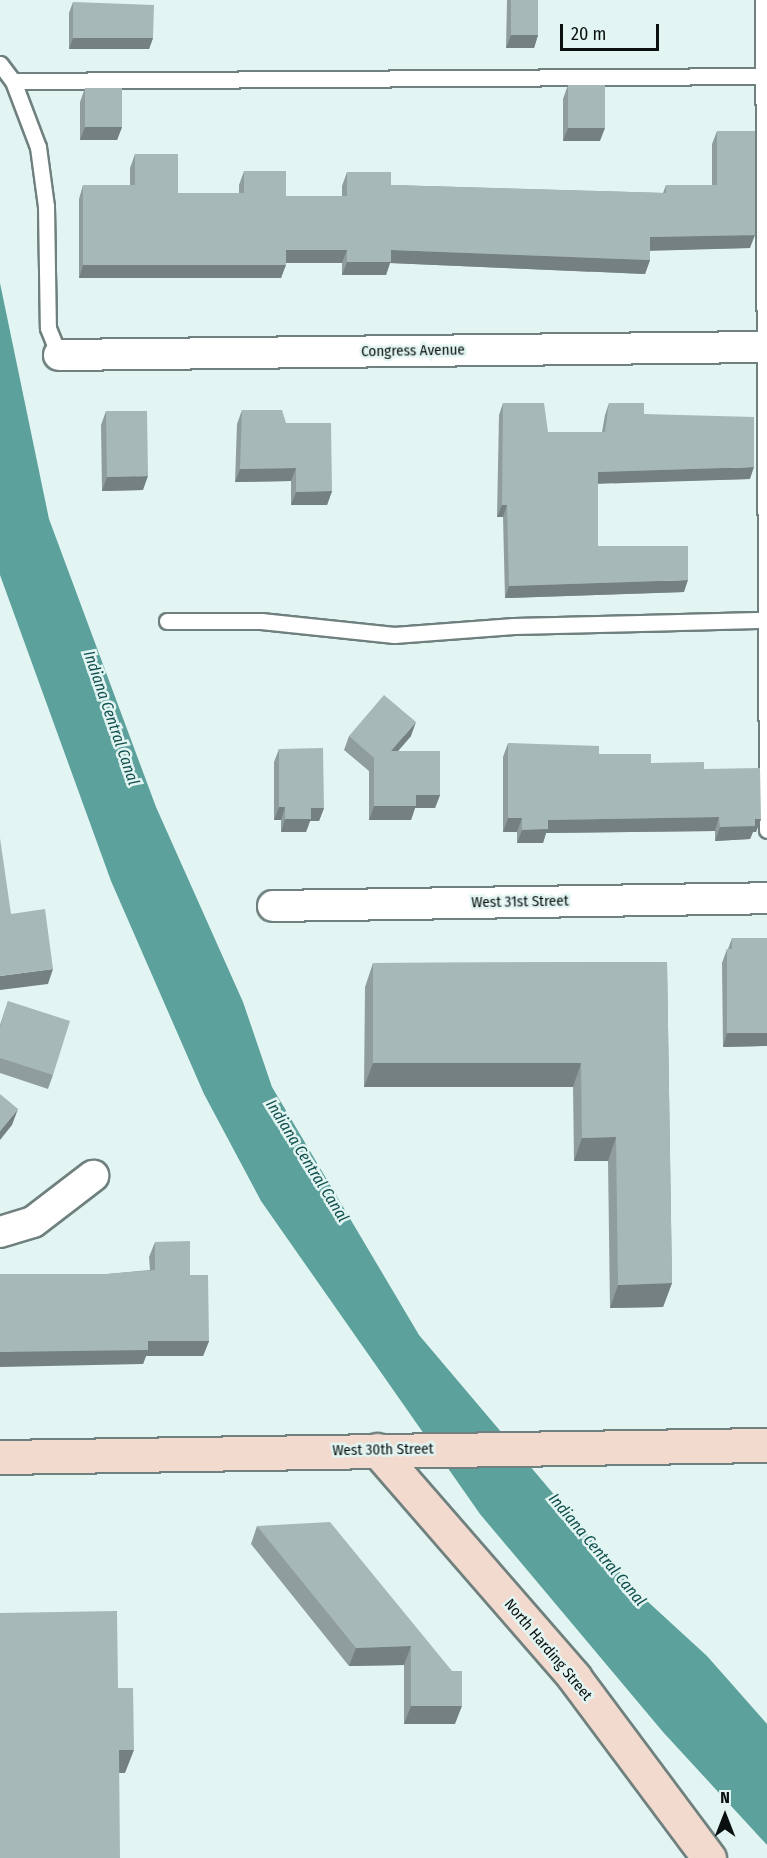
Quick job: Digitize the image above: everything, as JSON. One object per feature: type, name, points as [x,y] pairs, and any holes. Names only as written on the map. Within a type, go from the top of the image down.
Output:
[{"type":"main road","name":"West 30th Street","points":[[0,1457],[390,1449],[593,1449],[767,1445]]},
{"type":"main road","name":"North Harding Street","points":[[390,1449],[574,1677],[709,1858]]},
{"type":"street","name":"Congress Avenue","points":[[59,356],[766,347]]},
{"type":"street","name":"West 31st Street","points":[[273,906],[767,898]]},
{"type":"street","points":[[0,1232],[33,1222],[93,1176]]},
{"type":"lane","points":[[763,0],[767,830]]},
{"type":"lane","points":[[0,64],[13,81],[39,147],[46,206],[48,328],[59,356]]},
{"type":"lane","points":[[13,81],[765,76]]},
{"type":"lane","points":[[167,621],[261,621],[394,635],[514,626],[766,620]]},
{"type":"water","name":"Indiana Central Canal","points":[[0,283],[49,519],[156,807],[243,1002],[272,1087],[419,1335],[634,1589],[707,1656],[767,1724],[767,1845],[663,1732],[480,1514],[261,1201],[204,1094],[111,881],[0,575]]},
{"type":"building","points":[[511,0],[538,0],[538,35],[511,35]]},
{"type":"building","points":[[73,2],[154,5],[153,38],[73,38]]},
{"type":"building","points":[[568,85],[605,85],[605,128],[568,128]]},
{"type":"building","points":[[85,88],[122,88],[122,127],[85,127]]},
{"type":"building","points":[[717,131],[755,131],[755,235],[650,237],[650,260],[391,250],[391,262],[347,262],[347,250],[286,250],[286,265],[83,265],[83,185],[135,185],[135,154],[178,154],[178,193],[244,193],[244,171],[286,171],[286,196],[347,196],[347,172],[391,172],[391,185],[666,193],[666,185],[717,185]]},
{"type":"building","points":[[503,403],[544,403],[548,432],[605,432],[609,403],[644,403],[644,414],[754,417],[754,467],[598,472],[598,546],[688,546],[688,580],[509,586],[507,505],[502,505]]},
{"type":"building","points":[[242,410],[282,410],[286,423],[331,423],[332,491],[296,492],[296,468],[240,469]]},
{"type":"building","points":[[106,411],[147,411],[148,476],[107,477]]},
{"type":"building","points":[[384,695],[416,722],[391,751],[440,751],[440,795],[416,795],[416,806],[374,806],[374,758],[349,736]]},
{"type":"building","points":[[508,743],[599,746],[599,754],[651,754],[651,763],[704,762],[704,769],[760,768],[761,819],[755,819],[755,826],[720,827],[719,817],[548,820],[548,829],[522,830],[522,818],[508,818]]},
{"type":"building","points":[[323,748],[324,808],[311,808],[311,819],[285,819],[285,807],[279,807],[279,749]]},
{"type":"building","points":[[0,838],[11,914],[45,909],[53,969],[0,976]]},
{"type":"building","points":[[732,938],[767,938],[767,1033],[727,1033],[727,949],[732,949]]},
{"type":"building","points":[[667,962],[672,1283],[618,1285],[616,1137],[582,1138],[581,1063],[373,1063],[373,963]]},
{"type":"building","points":[[8,1001],[70,1021],[53,1075],[0,1058],[0,1027]]},
{"type":"building","points":[[0,1094],[18,1109],[0,1131]]},
{"type":"building","points":[[190,1241],[190,1275],[208,1275],[209,1341],[148,1341],[148,1350],[0,1352],[0,1274],[107,1274],[155,1270],[155,1242]]},
{"type":"building","points":[[330,1522],[452,1671],[462,1671],[462,1706],[411,1706],[411,1646],[356,1648],[257,1526]]},
{"type":"building","points":[[117,1611],[118,1688],[133,1688],[134,1750],[119,1750],[120,1858],[0,1858],[0,1613]]}]
